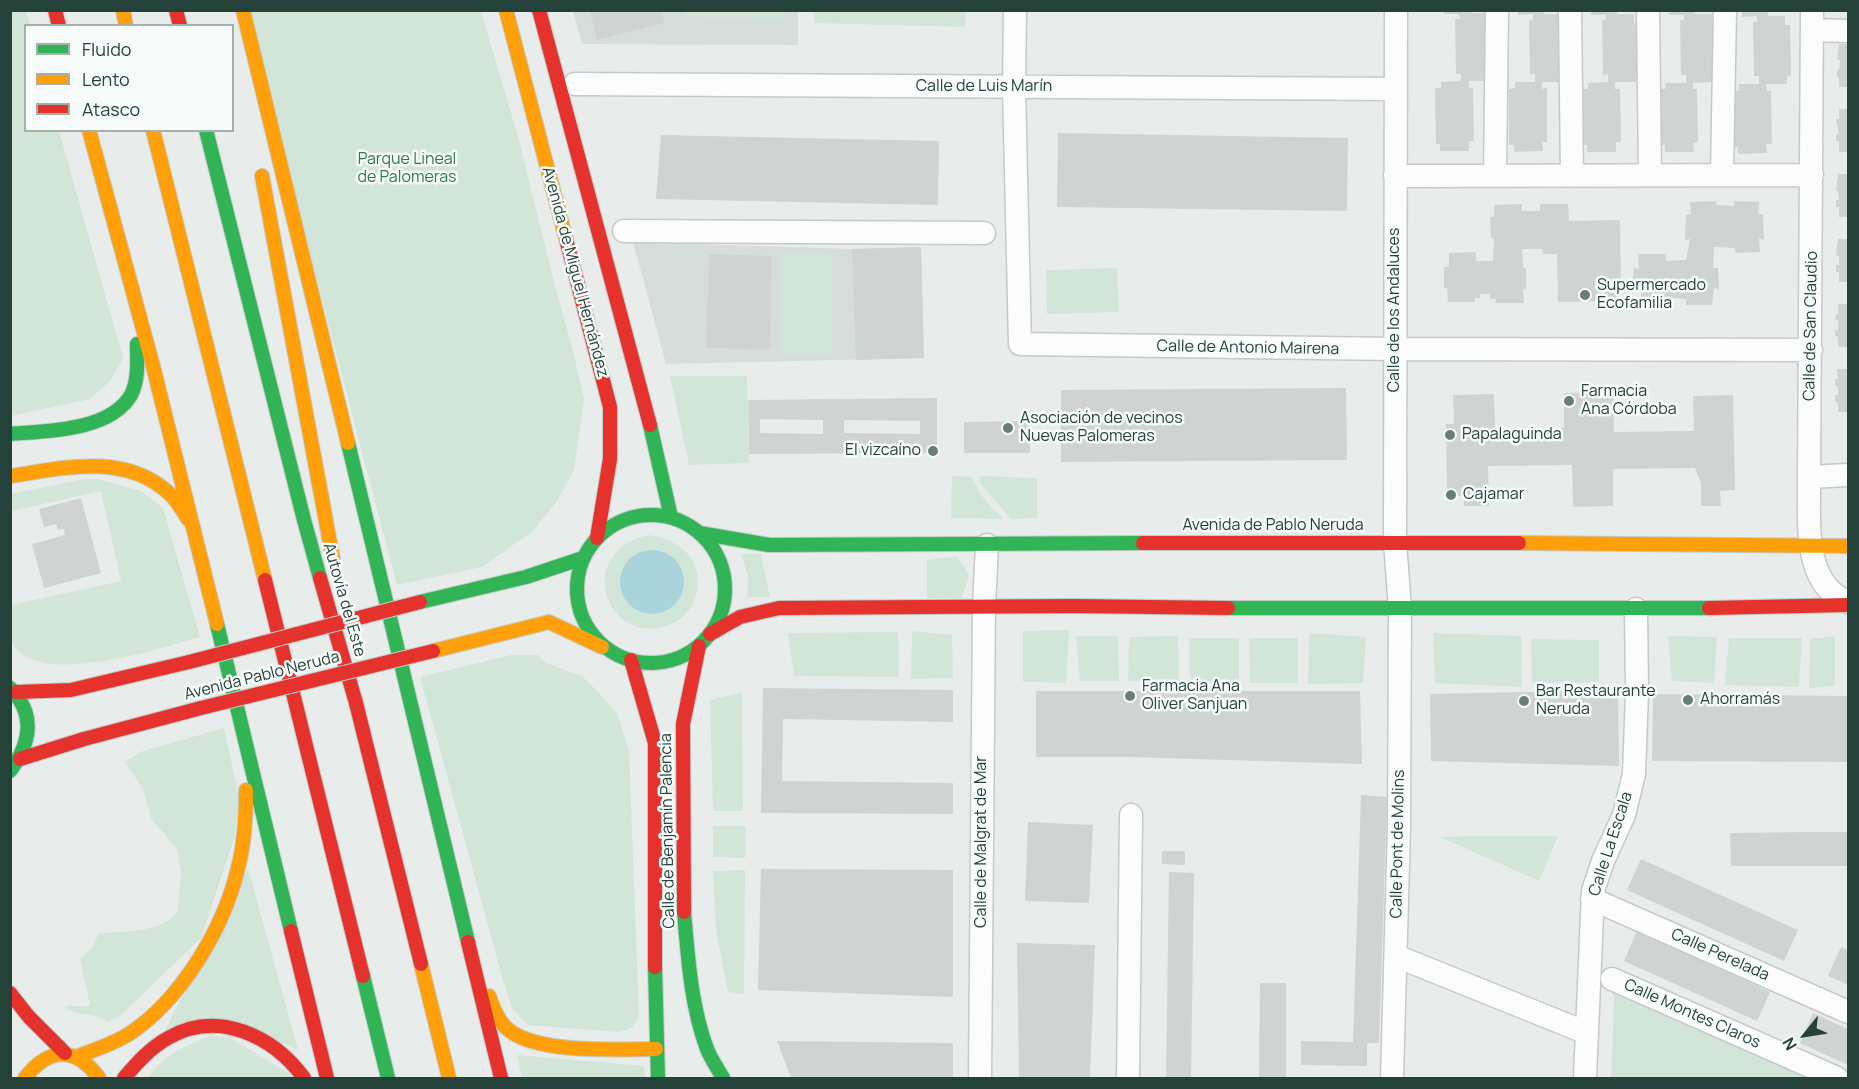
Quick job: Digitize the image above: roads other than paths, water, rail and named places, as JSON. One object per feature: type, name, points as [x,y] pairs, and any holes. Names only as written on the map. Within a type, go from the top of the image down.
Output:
[{"type":"main road","points":[[234,10],[246,79]]},
{"type":"main road","points":[[243,10],[501,1078]]},
{"type":"main road","name":"Avenida de Miguel Hernández","points":[[506,10],[610,408],[610,459],[597,537]]},
{"type":"main road","points":[[539,10],[548,45]]},
{"type":"main road","name":"Avenida de Miguel Hernández","points":[[570,131],[657,452],[671,517]]},
{"type":"main road","points":[[90,132],[124,253],[194,527],[246,753],[327,1078]]},
{"type":"main road","points":[[153,132],[388,1078]]},
{"type":"main road","name":"Autovía del Este","points":[[207,132],[304,520],[356,703],[449,1078]]},
{"type":"main road","points":[[259,159],[334,567]]},
{"type":"main road","points":[[10,434],[90,425],[125,406],[137,382],[138,348],[124,253]]},
{"type":"main road","points":[[10,476],[95,464],[114,465],[139,472],[170,494],[194,527]]},
{"type":"main road","points":[[651,514],[671,517],[699,532],[714,550],[723,570],[725,592],[721,614],[710,634],[699,646],[683,656],[666,662],[648,663],[631,660],[614,653],[597,639],[584,621],[578,601],[578,579],[584,558],[597,537],[613,525],[631,517],[651,514]]},
{"type":"main road","name":"Avenida de Pablo Neruda","points":[[699,532],[769,545],[1395,542],[1848,546]]},
{"type":"main road","name":"Avenida Pablo Neruda","points":[[13,690],[71,690],[526,577],[584,558]]},
{"type":"main road","points":[[338,590],[356,703]]},
{"type":"main road","points":[[710,634],[740,617],[779,608],[984,606],[1636,609],[1848,604]]},
{"type":"main road","name":"Avenida Pablo Neruda","points":[[14,767],[84,739],[549,622],[614,653]]},
{"type":"main road","name":"Calle de Benjamín Palencia","points":[[699,646],[683,724],[683,906],[698,1019],[708,1051],[723,1078]]},
{"type":"main road","name":"Calle de Benjamín Palencia","points":[[631,660],[655,743],[661,1050],[658,1078]]},
{"type":"main road","points":[[11,785],[14,767],[26,748],[29,730],[27,713],[13,690]]},
{"type":"main road","points":[[25,1078],[39,1061],[52,1055],[71,1054],[130,1034],[151,1018],[183,982],[216,925],[236,876],[246,816],[246,753]]},
{"type":"main road","points":[[446,846],[493,1009],[511,1031],[543,1045],[661,1050]]},
{"type":"main road","points":[[10,993],[29,1017],[71,1054],[91,1066],[99,1078]]},
{"type":"main road","points":[[124,1078],[137,1062],[162,1040],[189,1028],[214,1025],[244,1030],[273,1046],[294,1064],[304,1078]]},
{"type":"main road","points":[[688,1051],[708,1051]]},
{"type":"main road","points":[[10,1072],[15,1078]]},
{"type":"street","points":[[516,10],[520,24],[531,42],[564,84]]},
{"type":"street","name":"Calle de Antonio Mairena","points":[[1015,10],[1014,87],[1020,344],[1395,350],[1811,350]]},
{"type":"street","name":"Calle de los Andaluces","points":[[1396,10],[1394,89],[1395,542],[1400,609]]},
{"type":"street","points":[[1495,176],[1497,10]]},
{"type":"street","points":[[1570,10],[1572,176]]},
{"type":"street","points":[[1648,10],[1650,174]]},
{"type":"street","points":[[1722,174],[1725,10]]},
{"type":"street","name":"Calle de San Claudio","points":[[1848,31],[1812,20],[1809,477],[1811,546],[1814,565],[1819,576],[1833,594],[1848,604]]},
{"type":"street","points":[[548,45],[560,66],[570,101],[570,131]]},
{"type":"street","points":[[540,140],[546,121],[564,84]]},
{"type":"street","name":"Calle de Luis Marín","points":[[564,84],[1394,89]]},
{"type":"street","points":[[1395,176],[1812,175]]},
{"type":"street","points":[[624,231],[984,233]]},
{"type":"street","points":[[1809,477],[1848,475]]},
{"type":"street","name":"Calle de Malgrat de Mar","points":[[980,1078],[984,606],[987,545]]},
{"type":"street","name":"Calle Pont de Molins","points":[[1392,1078],[1399,827],[1400,609]]},
{"type":"street","name":"Calle La Escala","points":[[1586,1078],[1592,899],[1603,861],[1624,815],[1634,774],[1637,692],[1636,609]]},
{"type":"street","points":[[1128,1078],[1131,815]]},
{"type":"street","name":"Calle Perelada","points":[[1592,899],[1848,1012]]},
{"type":"street","points":[[1396,956],[1587,1033]]},
{"type":"street","name":"Calle Montes Claros","points":[[1612,979],[1837,1078]]},
{"type":"water","points":[[652,550],[670,556],[678,564],[684,582],[678,600],[670,608],[652,614],[634,608],[626,600],[620,582],[626,564],[634,556]]},
{"type":"place","name":"Supermercado Ecofamilia","points":[[1585,295]]},
{"type":"place","name":"Farmacia Ana Córdoba","points":[[1569,401]]},
{"type":"place","name":"Asociación de vecinos Nuevas Palomeras","points":[[1008,428]]},
{"type":"place","name":"Papalaguinda","points":[[1450,435]]},
{"type":"place","name":"El vizcaíno","points":[[933,451]]},
{"type":"place","name":"Cajamar","points":[[1451,495]]},
{"type":"place","name":"Farmacia Ana Oliver Sanjuan","points":[[1130,696]]},
{"type":"place","name":"Ahorramás","points":[[1688,700]]},
{"type":"place","name":"Bar Restaurante Neruda","points":[[1524,701]]},
{"type":"park label","name":"Parque Lineal de Palomeras","points":[[407,169]]}]
